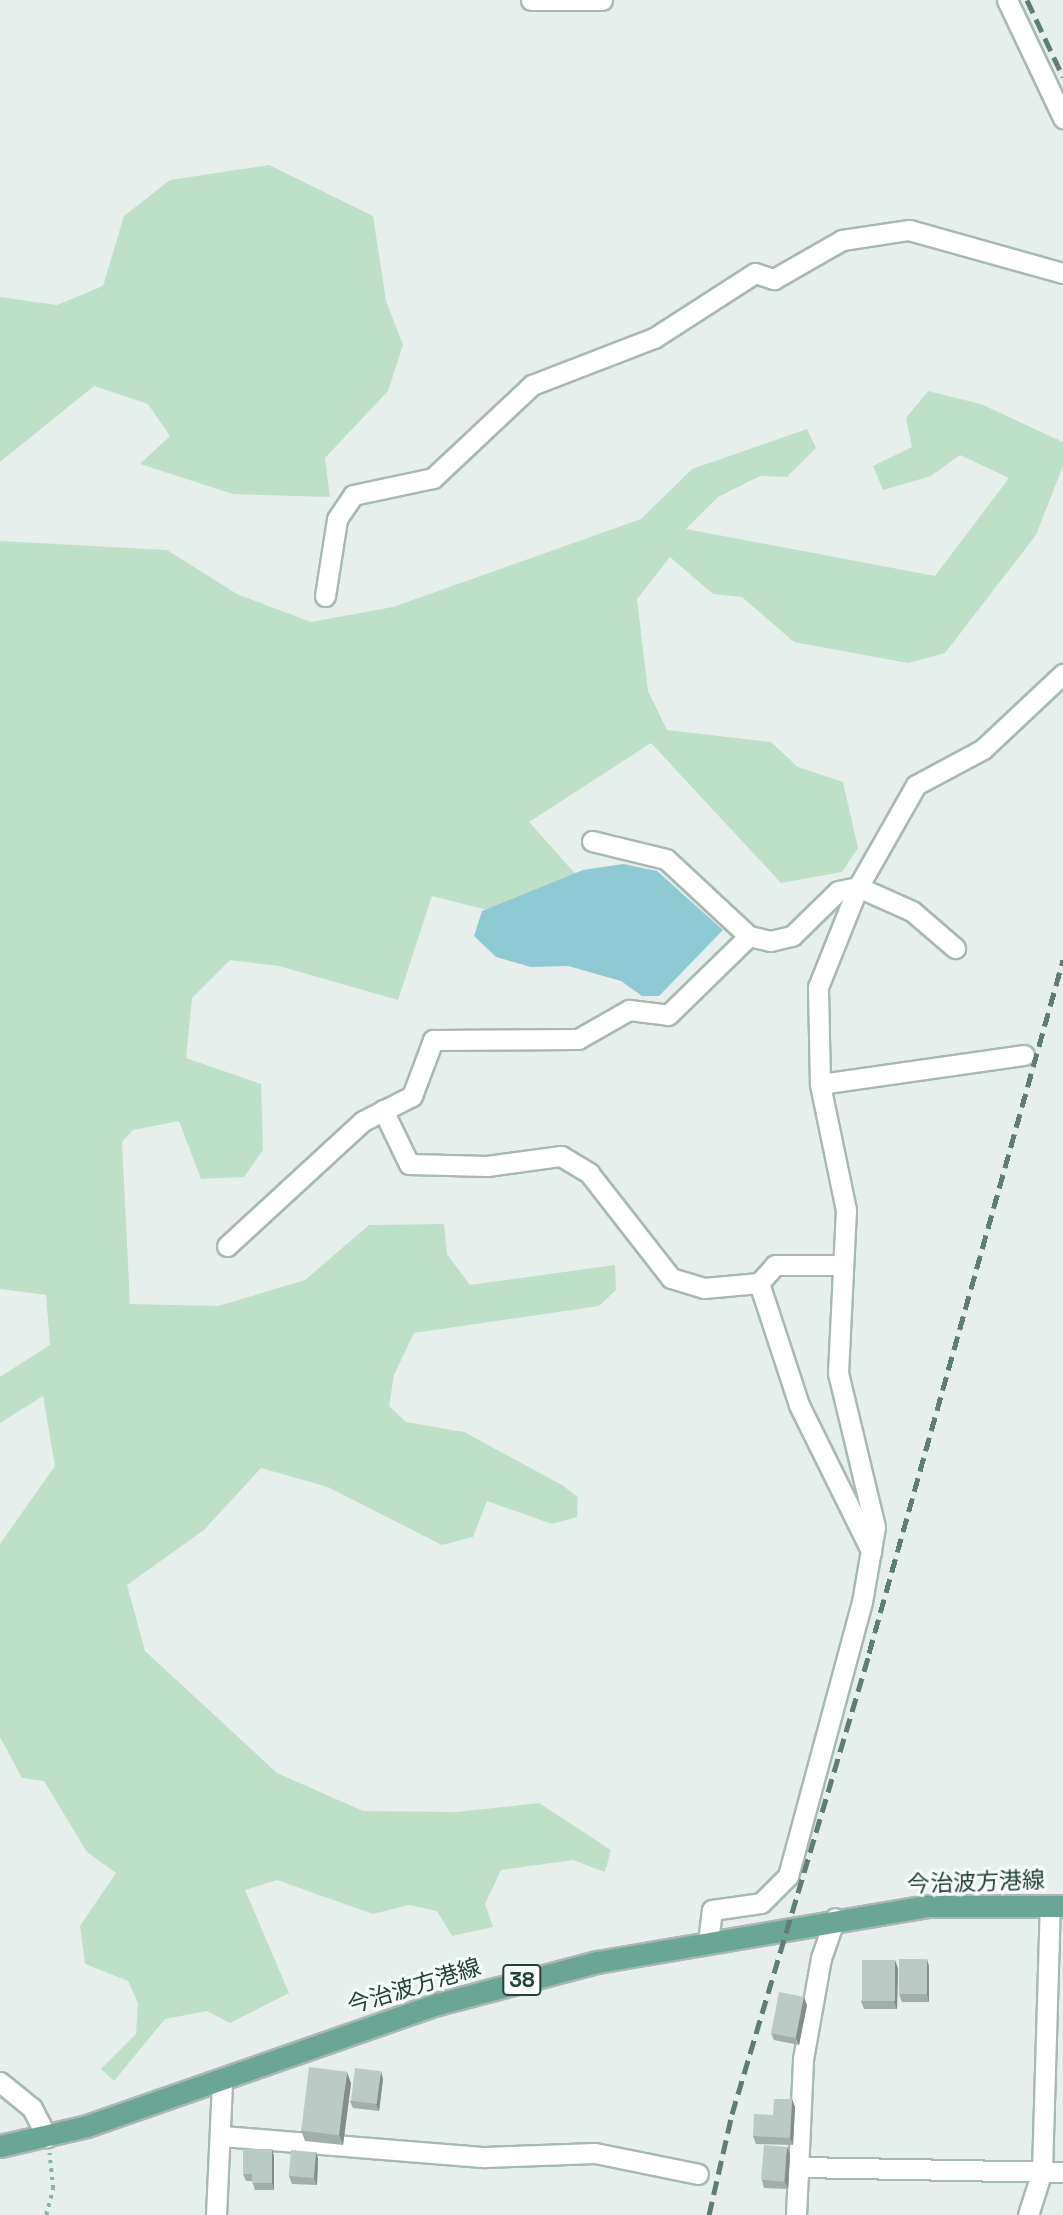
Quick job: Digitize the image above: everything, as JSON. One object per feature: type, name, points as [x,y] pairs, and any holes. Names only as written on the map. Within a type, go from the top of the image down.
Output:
[{"type":"main road","name":"今治波方港線","points":[[0,2146],[47,2137],[222,2081],[438,2004],[708,1942],[835,1918],[928,1906],[1057,1905]]},
{"type":"street","points":[[531,0],[602,0]]},
{"type":"street","points":[[1007,0],[1063,118]]},
{"type":"street","points":[[325,596],[337,519],[353,495],[433,478],[533,385],[654,338],[755,273],[774,279],[842,240],[909,230],[1063,273]]},
{"type":"street","points":[[708,1942],[712,1910],[761,1903],[788,1876],[871,1552],[875,1527],[838,1373],[846,1210],[820,1084],[818,987],[858,887],[916,785],[983,749],[1063,674]]},
{"type":"street","points":[[592,841],[666,859],[749,936],[769,941],[792,936],[838,891],[858,887],[912,911],[955,948]]},
{"type":"street","points":[[227,1246],[317,1160],[383,1110],[412,1096],[433,1040],[578,1039],[629,1010],[668,1015],[749,936]]},
{"type":"street","points":[[820,1084],[1024,1055]]},
{"type":"street","points":[[383,1110],[409,1164],[487,1166],[561,1156],[589,1173],[671,1278],[704,1288],[759,1283],[775,1265],[843,1265]]},
{"type":"street","points":[[759,1283],[799,1405],[849,1495],[871,1552]]},
{"type":"street","points":[[1028,2215],[1042,2171],[1057,1905]]},
{"type":"street","points":[[796,2215],[803,2059],[821,1958],[835,1918]]},
{"type":"street","points":[[216,2215],[222,2136],[222,2081]]},
{"type":"street","points":[[0,2082],[32,2108],[47,2137]]},
{"type":"street","points":[[222,2136],[485,2157],[595,2154],[698,2174]]},
{"type":"street","points":[[800,2167],[1063,2172]]},
{"type":"path","points":[[46,2215],[53,2189],[47,2137]]},
{"type":"green space","points":[[269,165],[373,216],[386,301],[403,345],[388,391],[325,458],[330,497],[233,494],[140,464],[170,436],[148,404],[94,386],[0,462],[0,297],[57,305],[103,286],[124,216],[170,180]]},
{"type":"green space","points":[[928,391],[981,404],[1063,442],[1063,466],[1036,535],[945,653],[908,663],[794,642],[742,597],[713,594],[670,557],[637,599],[648,691],[667,730],[771,742],[798,767],[843,782],[858,848],[842,872],[781,883],[651,743],[529,822],[580,879],[499,913],[432,896],[398,1000],[279,966],[230,960],[192,998],[186,1058],[261,1084],[263,1150],[244,1177],[201,1179],[179,1121],[133,1130],[122,1142],[130,1304],[218,1306],[305,1280],[369,1225],[444,1224],[447,1254],[470,1285],[615,1265],[616,1290],[599,1306],[414,1333],[394,1375],[389,1406],[406,1422],[464,1432],[562,1485],[578,1497],[577,1517],[552,1524],[487,1501],[473,1537],[442,1545],[328,1487],[261,1468],[204,1530],[127,1585],[145,1651],[277,1773],[363,1811],[457,1812],[539,1803],[611,1850],[605,1872],[573,1860],[501,1870],[485,1904],[493,1927],[452,1936],[437,1911],[409,1905],[373,1914],[277,1880],[245,1890],[289,1993],[230,2023],[207,2011],[165,2019],[114,2081],[101,2069],[136,2034],[138,2003],[128,1981],[85,1964],[80,1926],[116,1873],[87,1852],[44,1781],[22,1778],[0,1737],[0,1544],[55,1466],[43,1396],[0,1423],[0,1377],[50,1345],[46,1295],[0,1289],[0,541],[167,550],[237,594],[311,622],[393,607],[641,519],[692,469],[807,429],[816,448],[787,477],[760,476],[718,497],[686,529],[935,576],[1009,478],[960,455],[931,476],[883,490],[873,466],[912,447],[906,418]]},
{"type":"water","points":[[623,864],[657,871],[723,930],[659,996],[642,996],[621,981],[568,966],[531,967],[496,957],[474,936],[482,911],[583,870]]},
{"type":"building","points":[[899,1959],[927,1959],[927,1994],[899,1994]]},
{"type":"building","points":[[862,1960],[895,1960],[895,2001],[862,2001]]},
{"type":"building","points":[[779,1992],[804,1997],[796,2038],[771,2033]]},
{"type":"building","points":[[309,2067],[347,2072],[339,2135],[301,2131]]},
{"type":"building","points":[[355,2068],[381,2071],[377,2104],[351,2101]]},
{"type":"building","points":[[774,2099],[792,2099],[790,2138],[753,2136],[754,2114],[773,2115]]},
{"type":"building","points":[[764,2145],[787,2147],[784,2182],[761,2180]]},
{"type":"building","points":[[243,2149],[272,2149],[272,2183],[252,2183],[252,2174],[243,2174]]},
{"type":"building","points":[[291,2150],[316,2152],[314,2178],[289,2176]]},
{"type":"railway","points":[[1027,0],[1063,77]]},
{"type":"railway","points":[[709,2215],[732,2114],[869,1653],[1063,960]]}]
